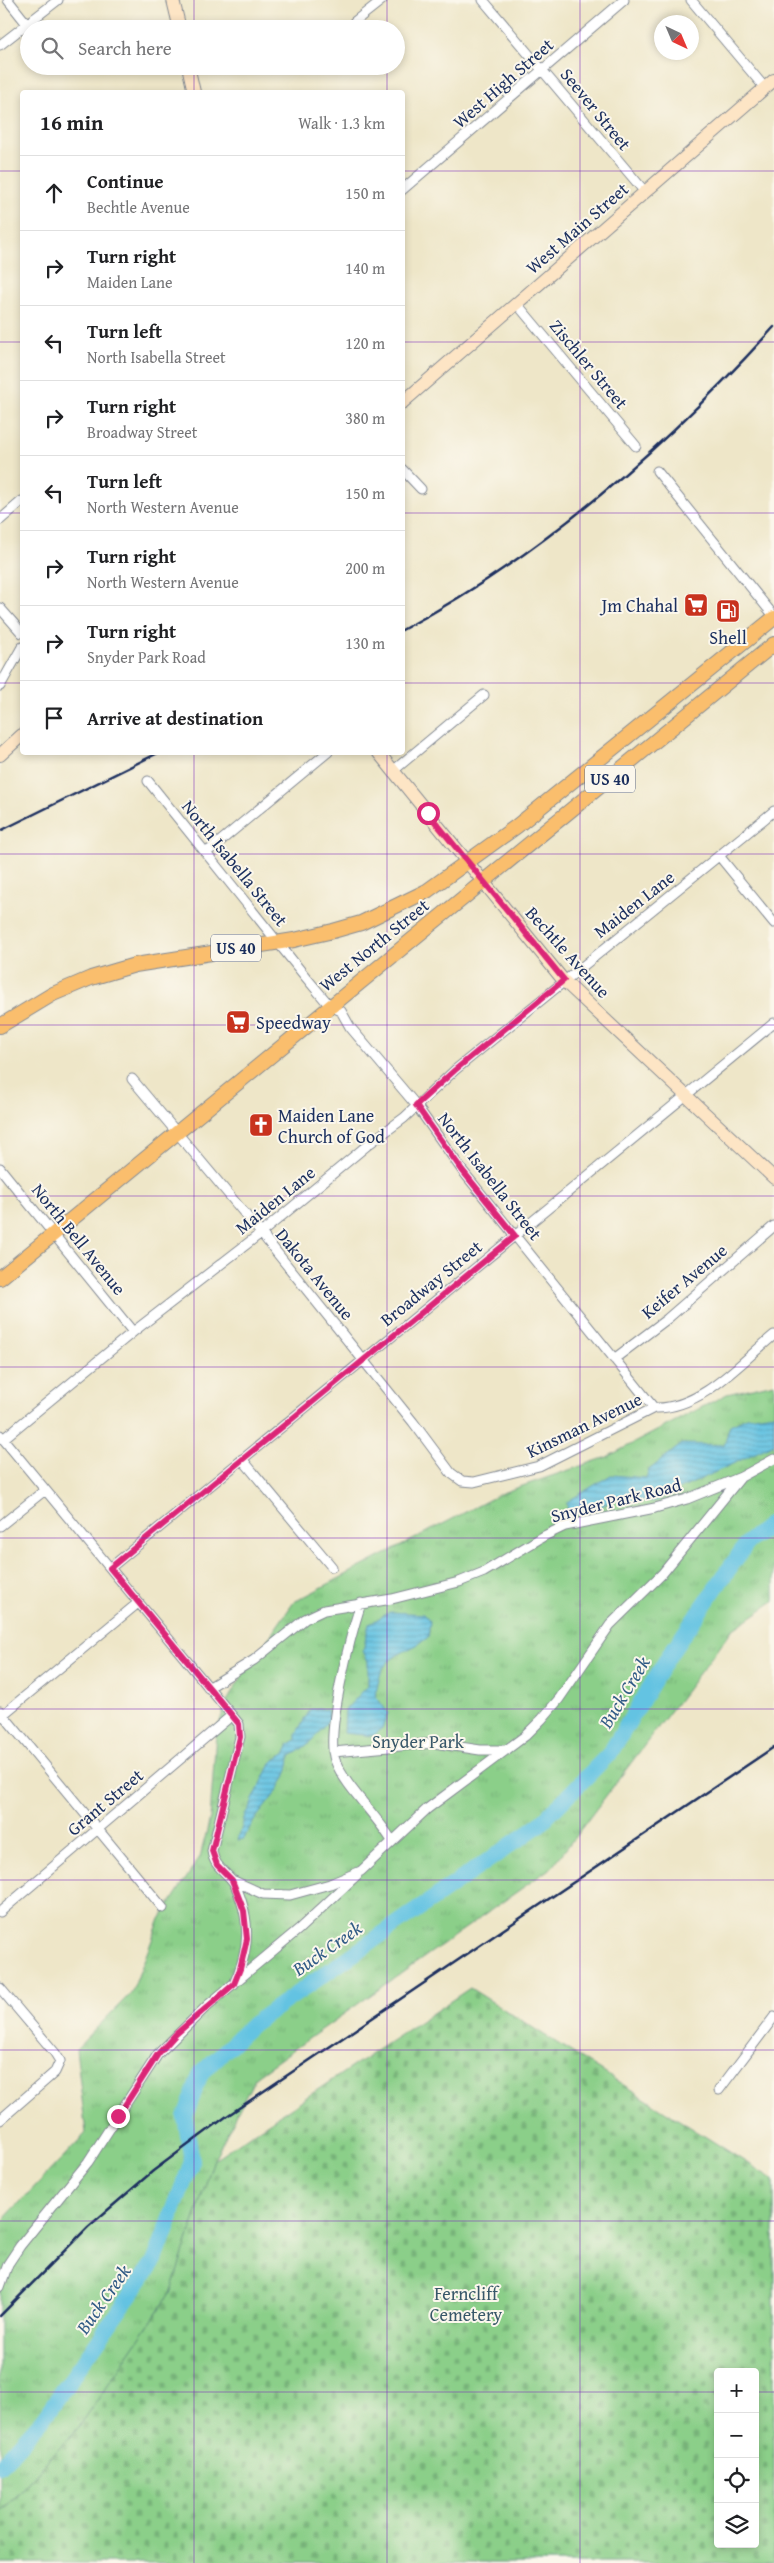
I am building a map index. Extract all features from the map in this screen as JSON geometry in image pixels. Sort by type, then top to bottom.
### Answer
[{"type":"main road","points":[[173,0],[178,20]]},
{"type":"main road","points":[[190,75],[194,90]]},
{"type":"main road","name":"West Main Street","points":[[405,400],[770,84]]},
{"type":"main road","name":"US 40","points":[[0,1026],[53,994],[120,970],[194,954],[277,942],[333,931],[361,923],[427,891],[468,863],[774,617]]},
{"type":"main road","name":"West North Street","points":[[0,1278],[774,644]]},
{"type":"main road","points":[[0,755],[20,737]]},
{"type":"main road","name":"Bechtle Avenue","points":[[380,755],[564,980],[774,1178]]},
{"type":"street","points":[[8,0],[24,20]]},
{"type":"street","points":[[32,20],[58,0]]},
{"type":"street","points":[[357,20],[382,0]]},
{"type":"street","name":"Seever Street","points":[[483,0],[645,192]]},
{"type":"street","name":"West High Street","points":[[405,187],[544,71],[624,0]]},
{"type":"street","points":[[691,0],[770,84]]},
{"type":"street","points":[[0,45],[20,29]]},
{"type":"street","name":"Zischler Street","points":[[517,304],[636,446]]},
{"type":"street","points":[[657,471],[774,617]]},
{"type":"street","points":[[405,472],[420,489]]},
{"type":"street","points":[[0,520],[20,503]]},
{"type":"street","points":[[0,608],[20,631]]},
{"type":"street","points":[[0,686],[20,651]]},
{"type":"street","points":[[392,770],[484,695]]},
{"type":"street","points":[[206,853],[324,755]]},
{"type":"street","name":"North Isabella Street","points":[[148,781],[277,942],[330,1006],[340,1011],[350,1026],[416,1105],[462,1170],[654,1408]]},
{"type":"street","name":"Maiden Lane","points":[[2,1437],[261,1233],[370,1143],[404,1118],[455,1070],[564,980],[720,857],[774,811]]},
{"type":"street","points":[[720,857],[774,923]]},
{"type":"street","name":"Broadway Street","points":[[110,1568],[774,1023]]},
{"type":"street","name":"Dakota Avenue","points":[[132,1079],[261,1233],[413,1422]]},
{"type":"street","name":"North Bell Avenue","points":[[0,1168],[134,1332]]},
{"type":"street","name":"Keifer Avenue","points":[[614,1358],[667,1319],[774,1226]]},
{"type":"street","name":"Kinsman Avenue","points":[[413,1422],[451,1473],[462,1481],[474,1482],[539,1466],[654,1408],[670,1408],[694,1400],[774,1335]]},
{"type":"street","points":[[2,1437],[239,1724],[240,1737],[212,1851],[217,1865],[232,1880],[240,1896],[247,1927],[245,1954],[234,1984]]},
{"type":"street","name":"Snyder Park Road","points":[[208,1688],[254,1660],[305,1619],[332,1608],[409,1596],[459,1582],[484,1572],[544,1536],[565,1526],[655,1508],[716,1489],[774,1459]]},
{"type":"street","points":[[242,1460],[332,1567]]},
{"type":"street","name":"Snyder Park Road","points":[[0,2287],[8,2264],[20,2246],[88,2162],[158,2054],[176,2034],[453,1788],[525,1736],[548,1712],[610,1625],[662,1574],[741,1477]]},
{"type":"street","points":[[0,1526],[45,1490]]},
{"type":"street","points":[[138,1602],[1,1714],[163,1908]]},
{"type":"street","points":[[361,1603],[345,1661],[333,1739],[333,1752],[341,1771],[392,1841]]},
{"type":"street","name":"Grant Street","points":[[0,1912],[231,1716]]},
{"type":"street","points":[[333,1752],[434,1743],[480,1750],[507,1750]]},
{"type":"street","name":"Snyder Park Road","points":[[232,1880],[263,1894],[290,1895],[330,1884],[361,1871]]},
{"type":"street","points":[[0,1988],[60,2061],[58,2067],[46,2080],[0,2120]]},
{"type":"street","points":[[719,2090],[774,2017]]},
{"type":"green space","name":"Snyder Park","points":[[774,1383],[774,1601],[732,1630],[552,1867],[256,2076],[214,2159],[170,2294],[79,2427],[0,2513],[0,2223],[86,2133],[76,2049],[132,1992],[160,1919],[200,1857],[210,1818],[216,1733],[226,1703],[242,1676],[294,1602],[502,1493],[607,1457],[727,1394]]},
{"type":"green space","name":"Ferncliff Cemetery","points":[[470,1988],[774,2180],[774,2563],[0,2563],[0,2513],[79,2427],[170,2294],[214,2159]]},
{"type":"water","points":[[774,1413],[774,1444],[655,1501],[613,1500],[587,1513],[568,1515],[567,1502],[611,1475],[646,1478],[649,1470],[682,1444],[724,1445],[730,1425],[747,1417]]},
{"type":"water","points":[[390,1612],[424,1614],[430,1621],[428,1637],[393,1658],[383,1668],[375,1695],[388,1713],[382,1728],[373,1736],[344,1733],[345,1710],[368,1686],[368,1661],[363,1651],[369,1624]]},
{"type":"water","points":[[318,1708],[327,1710],[329,1719],[312,1740],[290,1756],[289,1768],[279,1788],[249,1828],[244,1839],[238,1840],[245,1816],[272,1762],[286,1753],[290,1744],[296,1740],[296,1734],[310,1710]]},
{"type":"waterway","name":"Buck Creek","points":[[0,2466],[42,2420],[155,2260],[192,2161],[185,2117],[201,2073],[253,2024],[539,1825],[610,1753],[670,1654],[747,1543],[774,1521]]},
{"type":"railway","points":[[405,628],[505,568],[601,495],[691,414],[774,327]]},
{"type":"railway","points":[[0,831],[154,755]]},
{"type":"railway","points":[[0,2316],[88,2227],[153,2171],[227,2116],[774,1747]]},
{"type":"place","name":"Jm Chahal","points":[[696,605]]},
{"type":"place","name":"Shell","points":[[728,611]]},
{"type":"place","name":"Speedway","points":[[238,1022]]},
{"type":"place","name":"Maiden Lane Church of God","points":[[261,1125]]},
{"type":"route","points":[[118,2116],[147,2068],[158,2054],[176,2034],[234,1984],[245,1954],[247,1927],[240,1896],[232,1880],[217,1865],[212,1851],[240,1737],[239,1724],[110,1568],[515,1236],[462,1170],[416,1105],[455,1070],[564,980],[483,883],[428,813]]}]
